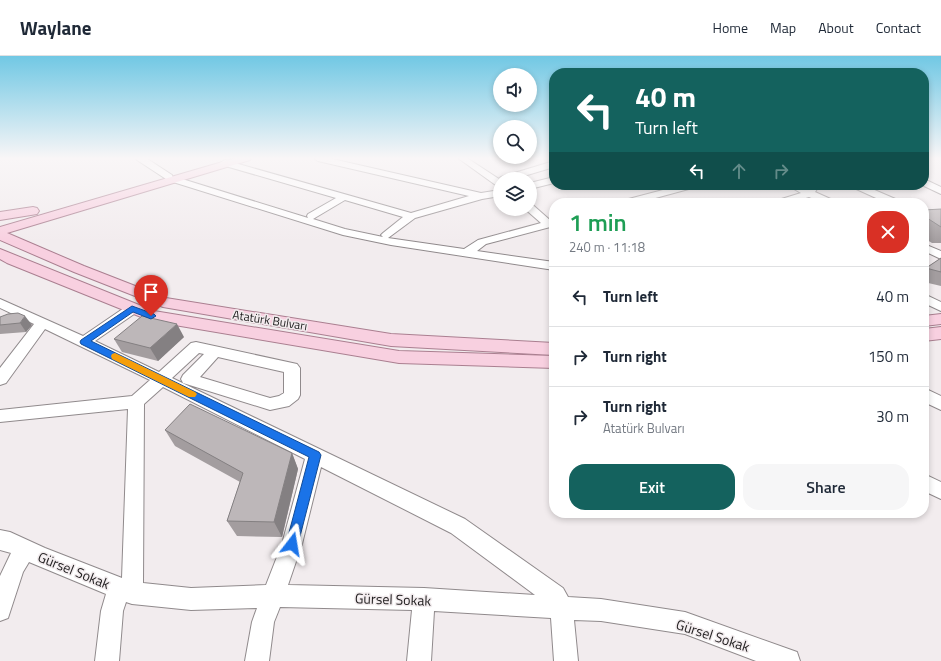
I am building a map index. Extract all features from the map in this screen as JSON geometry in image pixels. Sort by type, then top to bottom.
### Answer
[{"type":"main road","points":[[0,225],[147,186]]},
{"type":"main road","points":[[0,231],[150,186]]},
{"type":"main road","points":[[0,216],[53,207],[71,206]]},
{"type":"main road","points":[[31,248],[33,243],[26,236],[26,234],[31,228],[51,216]]},
{"type":"main road","name":"Atatürk Bulvarı","points":[[0,235],[163,302],[391,340],[549,349]]},
{"type":"main road","name":"Atatürk Bulvarı","points":[[0,253],[12,260],[151,316],[399,357],[549,362]]},
{"type":"main road","points":[[929,320],[941,319]]},
{"type":"main road","points":[[929,334],[941,333]]},
{"type":"street","points":[[203,186],[343,232],[391,242],[549,258]]},
{"type":"street","points":[[207,186],[366,231],[549,265]]},
{"type":"street","points":[[305,186],[412,216]]},
{"type":"street","points":[[445,186],[482,196]]},
{"type":"street","points":[[932,186],[941,191]]},
{"type":"street","points":[[645,198],[674,190]]},
{"type":"street","points":[[791,198],[810,190]]},
{"type":"street","points":[[813,190],[824,198]]},
{"type":"street","points":[[866,190],[885,198]]},
{"type":"street","points":[[387,235],[412,216],[493,194]]},
{"type":"street","points":[[312,216],[344,197]]},
{"type":"street","points":[[537,213],[549,222]]},
{"type":"street","points":[[470,250],[488,240],[549,225]]},
{"type":"street","points":[[929,249],[941,255]]},
{"type":"street","points":[[929,301],[941,307]]},
{"type":"street","points":[[0,303],[14,316],[42,323],[84,342],[458,526],[555,596],[562,607],[566,661]]},
{"type":"street","points":[[84,342],[132,309]]},
{"type":"street","points":[[0,379],[42,323]]},
{"type":"street","points":[[0,416],[136,402],[196,347],[216,351],[292,368],[292,395],[283,402],[270,404],[189,379],[216,351]]},
{"type":"street","points":[[929,397],[941,404]]},
{"type":"street","points":[[107,661],[112,611],[126,590],[136,402]]},
{"type":"street","points":[[257,661],[263,622],[292,544],[315,455]]},
{"type":"street","points":[[929,485],[941,491]]},
{"type":"street","name":"Gürsel Sokak","points":[[0,540],[10,542],[126,590],[191,599],[273,596],[424,599],[601,610],[685,623],[785,660]]},
{"type":"street","points":[[0,610],[16,561],[25,549]]},
{"type":"street","points":[[419,661],[424,599]]},
{"type":"building","points":[[941,209],[941,227],[929,219],[929,210]]},
{"type":"building","points":[[941,258],[941,272],[929,269],[929,266]]},
{"type":"building","points":[[18,313],[25,316],[20,323],[0,325],[0,317]]},
{"type":"building","points":[[142,316],[177,324],[150,348],[114,339]]},
{"type":"building","points":[[190,404],[292,453],[274,522],[227,521],[243,473],[165,430]]},
{"type":"slow traffic","points":[[115,356],[192,394]]},
{"type":"route","points":[[151,316],[132,309],[84,342],[315,455],[292,544]]}]
